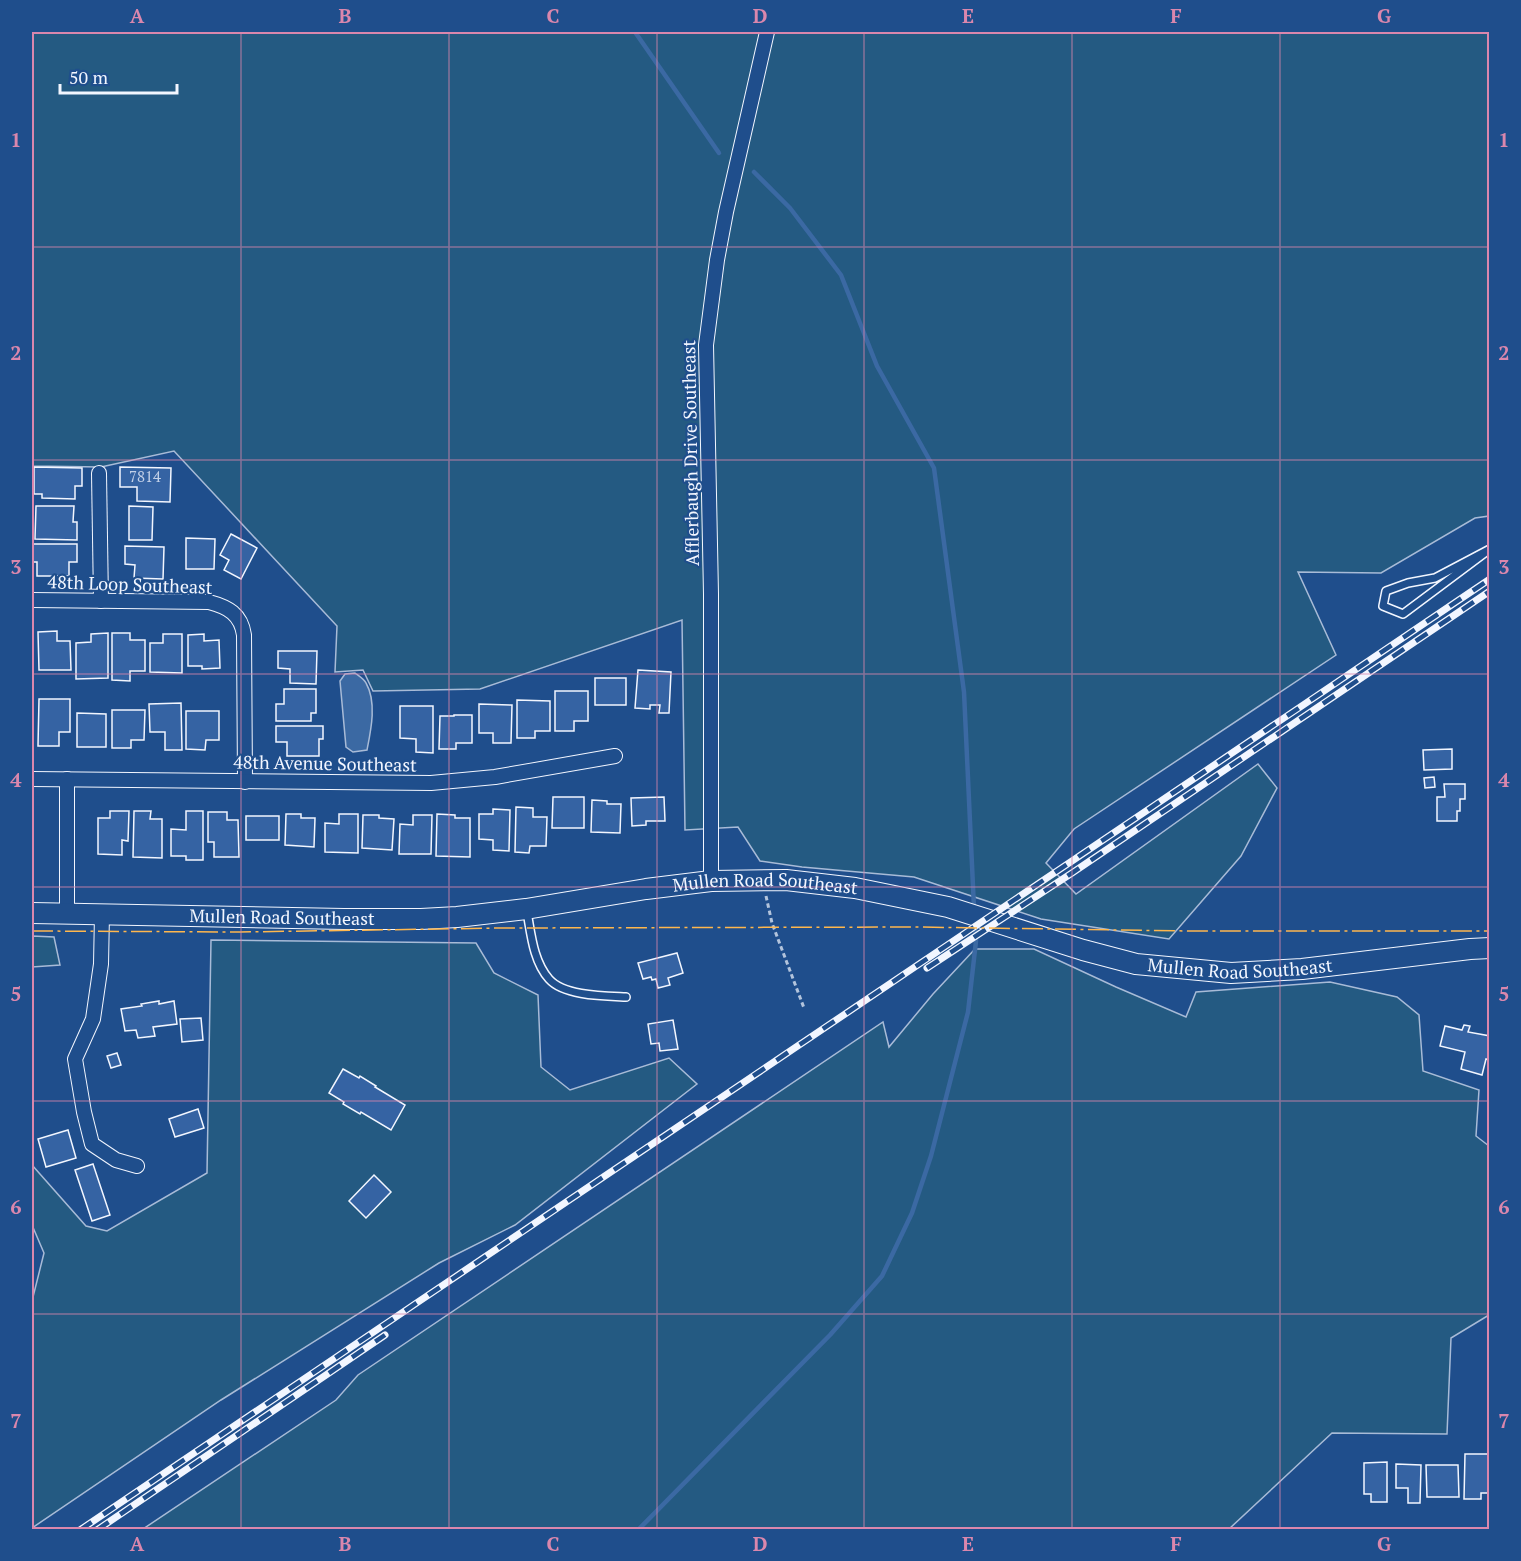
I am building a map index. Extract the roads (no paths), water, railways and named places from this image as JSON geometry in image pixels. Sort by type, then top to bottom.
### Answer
[{"type":"street","name":"Afflerbaugh Drive Southeast","points":[[711,881],[711,594],[706,345],[726,212],[767,32]]},
{"type":"street","points":[[99,473],[101,601]]},
{"type":"street","name":"48th Loop Southeast","points":[[32,600],[209,602],[228,608],[236,616],[244,635],[245,782]]},
{"type":"street","name":"48th Avenue Southeast","points":[[32,779],[431,783],[495,777],[615,756]]},
{"type":"street","points":[[67,779],[67,913]]},
{"type":"street","name":"Mullen Road Southeast","points":[[32,913],[421,919],[526,909],[646,889],[711,881],[763,880],[855,888],[922,901],[1136,964],[1231,973],[1302,969],[1490,948]]},
{"type":"street","points":[[102,914],[101,964],[93,1019],[75,1059],[92,1144],[116,1160],[137,1166]]},
{"type":"lane","points":[[1490,549],[1403,614],[1383,606],[1386,591],[1435,578],[1490,549]]},
{"type":"lane","points":[[526,909],[539,962],[550,980],[575,992],[595,996],[626,997]]},
{"type":"waterway","points":[[635,32],[719,153]]},
{"type":"waterway","points":[[754,172],[790,208],[841,275],[877,366],[934,468],[964,692],[974,908]]},
{"type":"waterway","points":[[638,1530],[830,1335],[882,1276],[912,1213],[931,1156],[968,1012],[976,941],[975,920]]},
{"type":"railway","points":[[80,1530],[1490,579]]},
{"type":"railway","points":[[927,968],[1490,591]]},
{"type":"railway","points":[[97,1530],[385,1335]]}]
